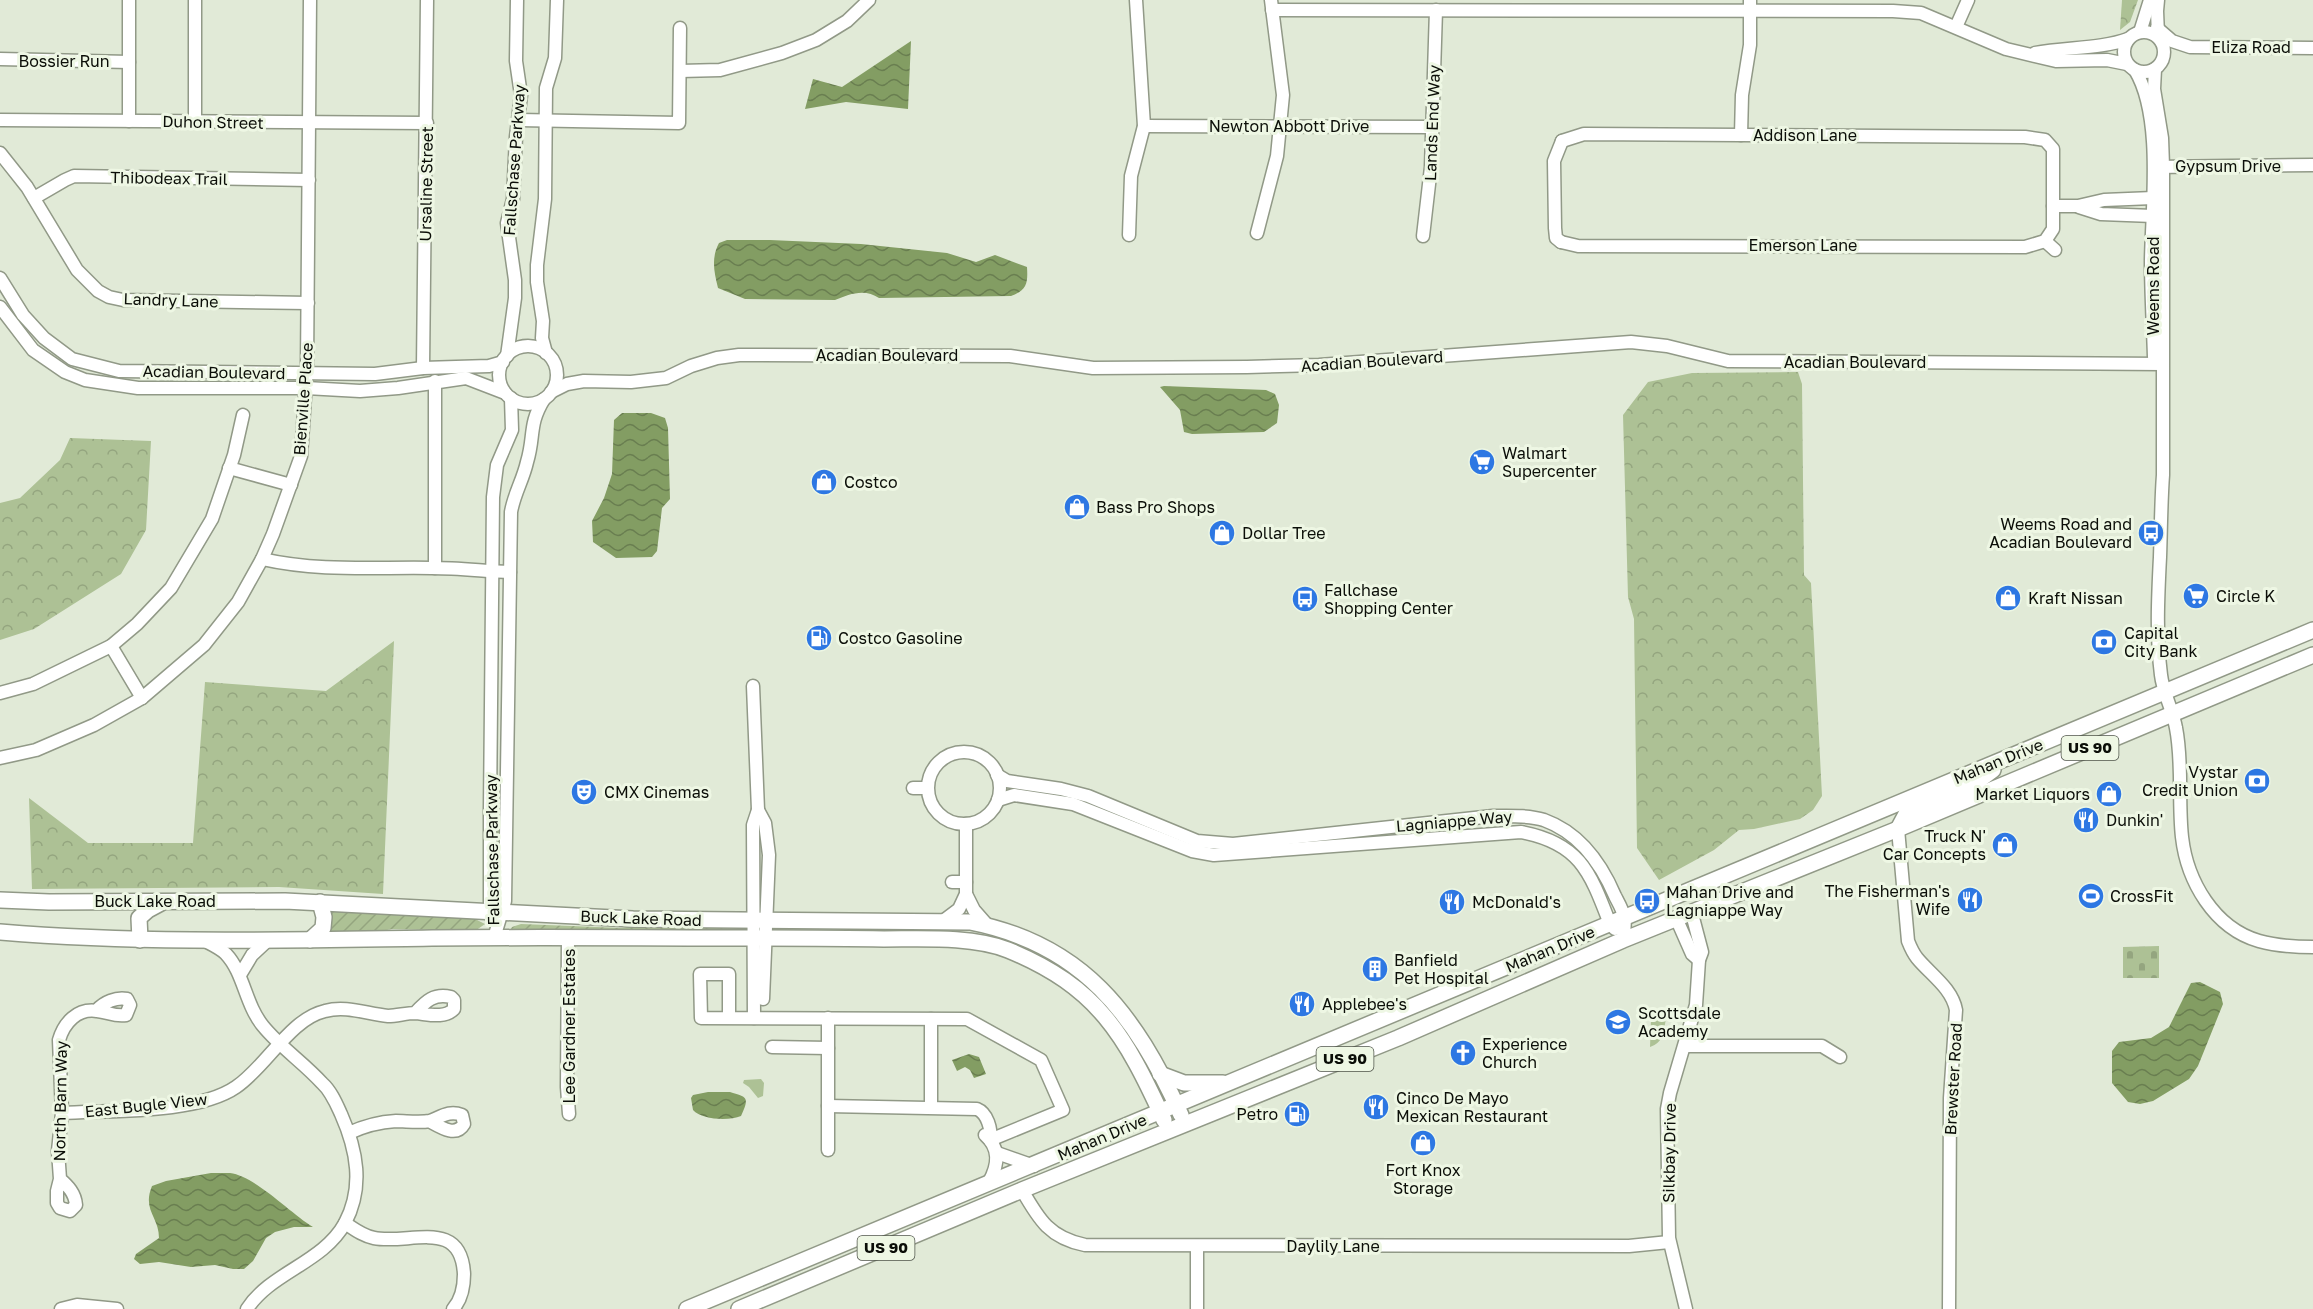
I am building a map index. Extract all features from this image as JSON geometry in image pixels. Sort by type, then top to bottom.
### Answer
[{"type":"main road","name":"Mahan Drive","points":[[687,1309],[2313,630]]},
{"type":"main road","name":"Mahan Drive","points":[[739,1309],[1022,1190],[1428,1025],[1623,940],[1898,829],[2313,655]]},
{"type":"main road","points":[[1898,829],[1906,814],[1974,784],[2009,757]]},
{"type":"main road","name":"Buck Lake Road","points":[[0,900],[320,902],[499,909],[633,919],[943,921],[988,926],[1017,934],[1049,948],[1080,969],[1108,995],[1132,1025],[1186,1125]]},
{"type":"main road","points":[[140,940],[139,918],[148,910],[164,902]]},
{"type":"main road","points":[[310,940],[323,928],[324,917],[320,902]]},
{"type":"main road","points":[[494,938],[511,921],[619,926],[633,919]]},
{"type":"main road","name":"Buck Lake Road","points":[[0,932],[207,942],[494,938],[760,938],[932,939],[985,944],[1005,949],[1041,965],[1077,987],[1094,1002],[1131,1053],[1169,1132]]},
{"type":"main road","points":[[1428,1025],[1426,1016],[1436,997]]},
{"type":"main road","points":[[1160,1074],[1184,1083],[1232,1083]]},
{"type":"main road","points":[[893,1245],[893,1233],[910,1216]]},
{"type":"street","points":[[129,0],[129,121]]},
{"type":"street","points":[[195,0],[195,121]]},
{"type":"street","name":"Bienville Place","points":[[0,758],[36,750],[94,725],[142,698],[204,645],[238,602],[262,559],[301,456],[307,373],[310,0]]},
{"type":"street","name":"Ursaline Street","points":[[423,368],[427,0]]},
{"type":"street","name":"Fallschase Parkway","points":[[505,359],[515,279],[507,223],[513,199],[521,95],[516,61],[517,0]]},
{"type":"street","name":"Fallschase Parkway","points":[[549,357],[542,338],[543,321],[537,282],[545,199],[546,88],[555,58],[557,0]]},
{"type":"street","points":[[680,71],[720,70],[782,54],[816,40],[847,21],[869,0]]},
{"type":"street","points":[[1129,235],[1131,176],[1144,126],[1136,0]]},
{"type":"street","points":[[1956,27],[1968,0]]},
{"type":"street","points":[[2140,32],[2150,0]]},
{"type":"street","points":[[1257,233],[1271,182],[1281,126],[1283,95],[1271,5],[1436,10],[1641,5],[1859,5],[1921,14],[2006,49],[2056,61],[2107,60],[2144,72],[2158,66],[2164,51],[2158,34],[2158,0]]},
{"type":"street","points":[[1741,135],[1742,95],[1750,45],[1750,5]]},
{"type":"street","name":"Lands End Way","points":[[1423,236],[1433,127],[1436,10]]},
{"type":"street","points":[[519,120],[679,123],[681,28]]},
{"type":"street","points":[[2030,54],[2116,44],[2140,32],[2158,34]]},
{"type":"street","name":"Eliza Road","points":[[2158,34],[2190,47],[2313,48]]},
{"type":"street","points":[[2128,39],[2123,52],[2131,67]]},
{"type":"street","name":"Eliza Road","points":[[2158,66],[2174,54],[2190,47]]},
{"type":"street","name":"Bossier Run","points":[[0,59],[129,62]]},
{"type":"street","name":"Weems Road","points":[[2158,66],[2154,89],[2162,138],[2153,198],[2151,271],[2158,364]]},
{"type":"street","name":"Weems Road","points":[[2131,67],[2144,84],[2158,166],[2156,475],[2161,504],[2158,641],[2161,678],[2176,729],[2182,837],[2189,867],[2197,887],[2215,914],[2239,933],[2257,941],[2286,947],[2313,947]]},
{"type":"street","name":"Duhon Street","points":[[0,120],[427,123]]},
{"type":"street","name":"Newton Abbott Drive","points":[[1144,126],[1433,127]]},
{"type":"street","name":"Addison Lane","points":[[1558,246],[1555,228],[1554,161],[1559,138],[1584,134],[2052,139],[2053,206]]},
{"type":"street","name":"Landry Lane","points":[[0,153],[34,198],[77,270],[88,282],[109,297],[123,300],[308,303]]},
{"type":"street","name":"Gypsum Drive","points":[[2158,166],[2307,165]]},
{"type":"street","name":"Thibodeax Trail","points":[[34,198],[74,177],[309,180]]},
{"type":"street","points":[[2055,250],[2045,241],[2053,229],[2053,206],[2078,206],[2104,200],[2153,198]]},
{"type":"street","points":[[2078,206],[2101,214],[2153,216]]},
{"type":"street","name":"Emerson Lane","points":[[1558,246],[2025,247],[2045,241]]},
{"type":"street","name":"Acadian Boulevard","points":[[0,278],[23,315],[44,338],[72,359],[119,371],[375,374],[423,368],[489,366],[505,359]]},
{"type":"street","name":"Acadian Boulevard","points":[[0,307],[33,350],[65,372],[85,380],[138,388],[306,388],[360,391],[466,378],[508,396]]},
{"type":"street","name":"Acadian Boulevard","points":[[548,395],[567,384],[585,381],[650,381],[666,378],[691,366],[717,358],[739,355],[1010,356],[1093,368],[1247,367],[1319,365],[1631,342],[1667,346],[1728,361],[2158,364]]},
{"type":"street","points":[[526,347],[540,349],[549,357],[557,376],[548,395],[527,404],[508,396],[499,379],[505,359],[512,351],[526,347]]},
{"type":"street","name":"Acadian Boulevard","points":[[549,357],[561,370],[585,381]]},
{"type":"street","points":[[435,381],[435,568]]},
{"type":"street","name":"Fallschase Parkway","points":[[494,938],[499,909],[508,784],[513,499],[527,465],[535,414],[548,395]]},
{"type":"street","name":"Fallschase Parkway","points":[[499,909],[490,784],[492,572],[494,481],[497,465],[512,430],[508,396]]},
{"type":"street","points":[[0,693],[33,684],[111,645],[137,624],[171,588],[212,519],[243,415]]},
{"type":"street","points":[[229,468],[291,485]]},
{"type":"street","points":[[262,559],[321,568],[435,568],[510,572]]},
{"type":"street","points":[[111,645],[142,698]]},
{"type":"street","points":[[753,686],[758,810],[765,823],[769,855],[760,919],[758,1018]]},
{"type":"street","points":[[969,752],[981,756],[991,764],[998,775],[1000,787],[998,800],[992,811],[982,819],[966,824],[955,823],[939,814],[929,798],[927,788],[936,765],[946,757],[957,753],[969,752]]},
{"type":"street","name":"Lagniappe Way","points":[[998,775],[1007,782],[1061,789],[1084,795],[1173,845],[1203,848],[1233,844],[1404,840],[1521,832],[1544,836],[1564,847],[1580,860],[1617,921]]},
{"type":"street","points":[[490,784],[508,784]]},
{"type":"street","points":[[913,788],[927,788]]},
{"type":"street","name":"Lagniappe Way","points":[[998,800],[1010,795],[1084,795]]},
{"type":"street","name":"Lagniappe Way","points":[[1303,842],[1404,825],[1493,816],[1519,816],[1544,820],[1572,835],[1587,848],[1606,875],[1623,940]]},
{"type":"street","points":[[943,921],[959,909],[966,888],[966,824]]},
{"type":"street","points":[[1404,825],[1404,840]]},
{"type":"street","name":"Brewster Road","points":[[1898,829],[1908,941],[1916,957],[1953,999],[1956,1010],[1950,1098],[1949,1309]]},
{"type":"street","points":[[952,882],[966,888],[974,910],[988,926]]},
{"type":"street","name":"Silkbay Drive","points":[[1686,1309],[1670,1242],[1668,1221],[1667,1109],[1696,1005],[1699,960],[1702,952],[1692,914]]},
{"type":"street","points":[[1677,920],[1692,954],[1699,960]]},
{"type":"street","name":"Lee Gardner Estates","points":[[568,939],[569,1114]]},
{"type":"street","points":[[240,975],[252,955],[267,940]]},
{"type":"street","points":[[207,942],[226,954],[240,975],[241,986],[262,1026],[329,1092],[349,1133],[357,1178],[355,1194],[345,1223],[323,1248],[265,1287],[246,1309]]},
{"type":"street","points":[[758,1018],[755,998],[759,975]]},
{"type":"street","name":"North Barn Way","points":[[60,1179],[58,1151],[62,1113],[59,1040],[62,1029],[75,1015],[97,1010]]},
{"type":"street","name":"East Bugle View","points":[[62,1113],[198,1103],[224,1095],[251,1076],[280,1044],[311,1016],[328,1010],[350,1010],[389,1016],[415,1013]]},
{"type":"street","points":[[729,1018],[967,1019],[1041,1060],[1063,1110],[990,1140]]},
{"type":"street","points":[[828,1018],[828,1150]]},
{"type":"street","points":[[931,1019],[931,1107]]},
{"type":"street","points":[[1686,1046],[1822,1046],[1840,1057]]},
{"type":"street","points":[[772,1047],[828,1048]]},
{"type":"street","points":[[828,1106],[981,1110],[986,1116],[992,1133],[990,1140],[997,1153],[995,1172],[989,1182]]},
{"type":"street","points":[[349,1133],[367,1125],[383,1122],[429,1121]]},
{"type":"street","points":[[997,1153],[1034,1166]]},
{"type":"street","name":"Daylily Lane","points":[[1022,1190],[1042,1223],[1068,1241],[1085,1245],[1629,1246],[1670,1242]]},
{"type":"street","points":[[345,1223],[375,1238],[434,1237],[447,1240],[455,1246],[463,1265],[464,1275],[461,1296],[453,1309]]},
{"type":"street","points":[[1197,1246],[1197,1309]]},
{"type":"street","points":[[61,1309],[77,1305],[117,1309]]},
{"type":"green space","points":[[2122,0],[2138,0],[2130,22],[2120,30]]},
{"type":"green space","points":[[1798,372],[1802,384],[1804,575],[1811,583],[1822,796],[1813,810],[1800,819],[1739,830],[1714,850],[1659,880],[1637,848],[1634,619],[1628,597],[1623,415],[1648,382],[1692,373]]},
{"type":"green space","points":[[70,438],[151,441],[146,530],[121,574],[34,629],[0,640],[0,503],[20,498],[60,460]]},
{"type":"green space","points":[[394,641],[383,894],[279,887],[32,889],[29,798],[88,843],[193,843],[205,682],[326,691]]},
{"type":"green space","points":[[502,795],[499,893],[495,894],[495,797]]},
{"type":"green space","points":[[327,909],[471,917],[485,924],[475,931],[392,929],[368,934],[328,937]]},
{"type":"green space","points":[[521,924],[622,928],[643,924],[740,929],[511,929]]},
{"type":"green space","points":[[2159,946],[2159,978],[2123,978],[2123,947]]},
{"type":"green space","points":[[1651,1019],[1666,1019],[1660,1040],[1650,1047]]},
{"type":"green space","points":[[761,1079],[764,1083],[763,1096],[758,1098],[743,1083],[744,1080]]},
{"type":"water","points":[[911,41],[908,109],[846,102],[805,109],[813,79],[842,87]]},
{"type":"water","points":[[727,240],[861,244],[947,253],[976,262],[995,255],[1027,267],[1027,277],[1023,288],[1011,296],[879,298],[863,293],[851,294],[835,300],[745,299],[718,288],[714,271],[715,254],[719,243]]},
{"type":"water","points":[[1160,387],[1266,390],[1275,394],[1279,405],[1277,423],[1264,432],[1192,434],[1184,432],[1180,410]]},
{"type":"water","points":[[622,413],[651,413],[665,418],[668,428],[670,499],[662,508],[657,551],[652,557],[616,558],[593,542],[592,521],[604,498],[612,474],[614,420]]},
{"type":"water","points":[[2200,982],[2220,992],[2223,1004],[2198,1066],[2189,1079],[2153,1101],[2140,1104],[2128,1102],[2112,1083],[2112,1051],[2119,1042],[2151,1038],[2169,1027],[2191,983]]},
{"type":"water","points":[[969,1054],[979,1057],[986,1074],[974,1078],[970,1070],[965,1067],[957,1071],[952,1060]]},
{"type":"water","points":[[730,1092],[740,1095],[746,1101],[741,1116],[716,1119],[703,1116],[693,1110],[691,1098],[693,1095]]},
{"type":"water","points":[[211,1173],[230,1173],[250,1181],[313,1227],[294,1227],[275,1232],[266,1238],[253,1261],[244,1269],[215,1265],[191,1267],[159,1262],[140,1264],[134,1259],[136,1254],[159,1238],[149,1201],[152,1186],[166,1181]]},
{"type":"place","name":"Walmart Supercenter","points":[[1482,462]]},
{"type":"place","name":"Costco","points":[[824,482]]},
{"type":"place","name":"Bass Pro Shops","points":[[1077,507]]},
{"type":"place","name":"Dollar Tree","points":[[1222,533]]},
{"type":"place","name":"Weems Road and Acadian Boulevard","points":[[2151,533]]},
{"type":"place","name":"Circle K","points":[[2196,596]]},
{"type":"place","name":"Kraft Nissan","points":[[2008,598]]},
{"type":"place","name":"Fallchase Shopping Center","points":[[1305,599]]},
{"type":"place","name":"Costco Gasoline","points":[[819,638]]},
{"type":"place","name":"Capital City Bank","points":[[2104,642]]},
{"type":"place","name":"Vystar Credit Union","points":[[2257,781]]},
{"type":"place","name":"CMX Cinemas","points":[[584,792]]},
{"type":"place","name":"Market Liquors","points":[[2109,794]]},
{"type":"place","name":"Dunkin'","points":[[2086,820]]},
{"type":"place","name":"Truck N' Car Concepts","points":[[2005,845]]},
{"type":"place","name":"CrossFit","points":[[2091,896]]},
{"type":"place","name":"The Fisherman's Wife","points":[[1970,900]]},
{"type":"place","name":"Mahan Drive and Lagniappe Way","points":[[1647,901]]},
{"type":"place","name":"McDonald's","points":[[1452,902]]},
{"type":"place","name":"Banfield Pet Hospital","points":[[1375,969]]},
{"type":"place","name":"Applebee's","points":[[1302,1004]]},
{"type":"place","name":"Scottsdale Academy","points":[[1618,1022]]},
{"type":"place","name":"Experience Church","points":[[1463,1053]]},
{"type":"place","name":"Cinco De Mayo Mexican Restaurant","points":[[1376,1107]]},
{"type":"place","name":"Petro","points":[[1297,1114]]},
{"type":"place","name":"Fort Knox Storage","points":[[1423,1143]]}]
